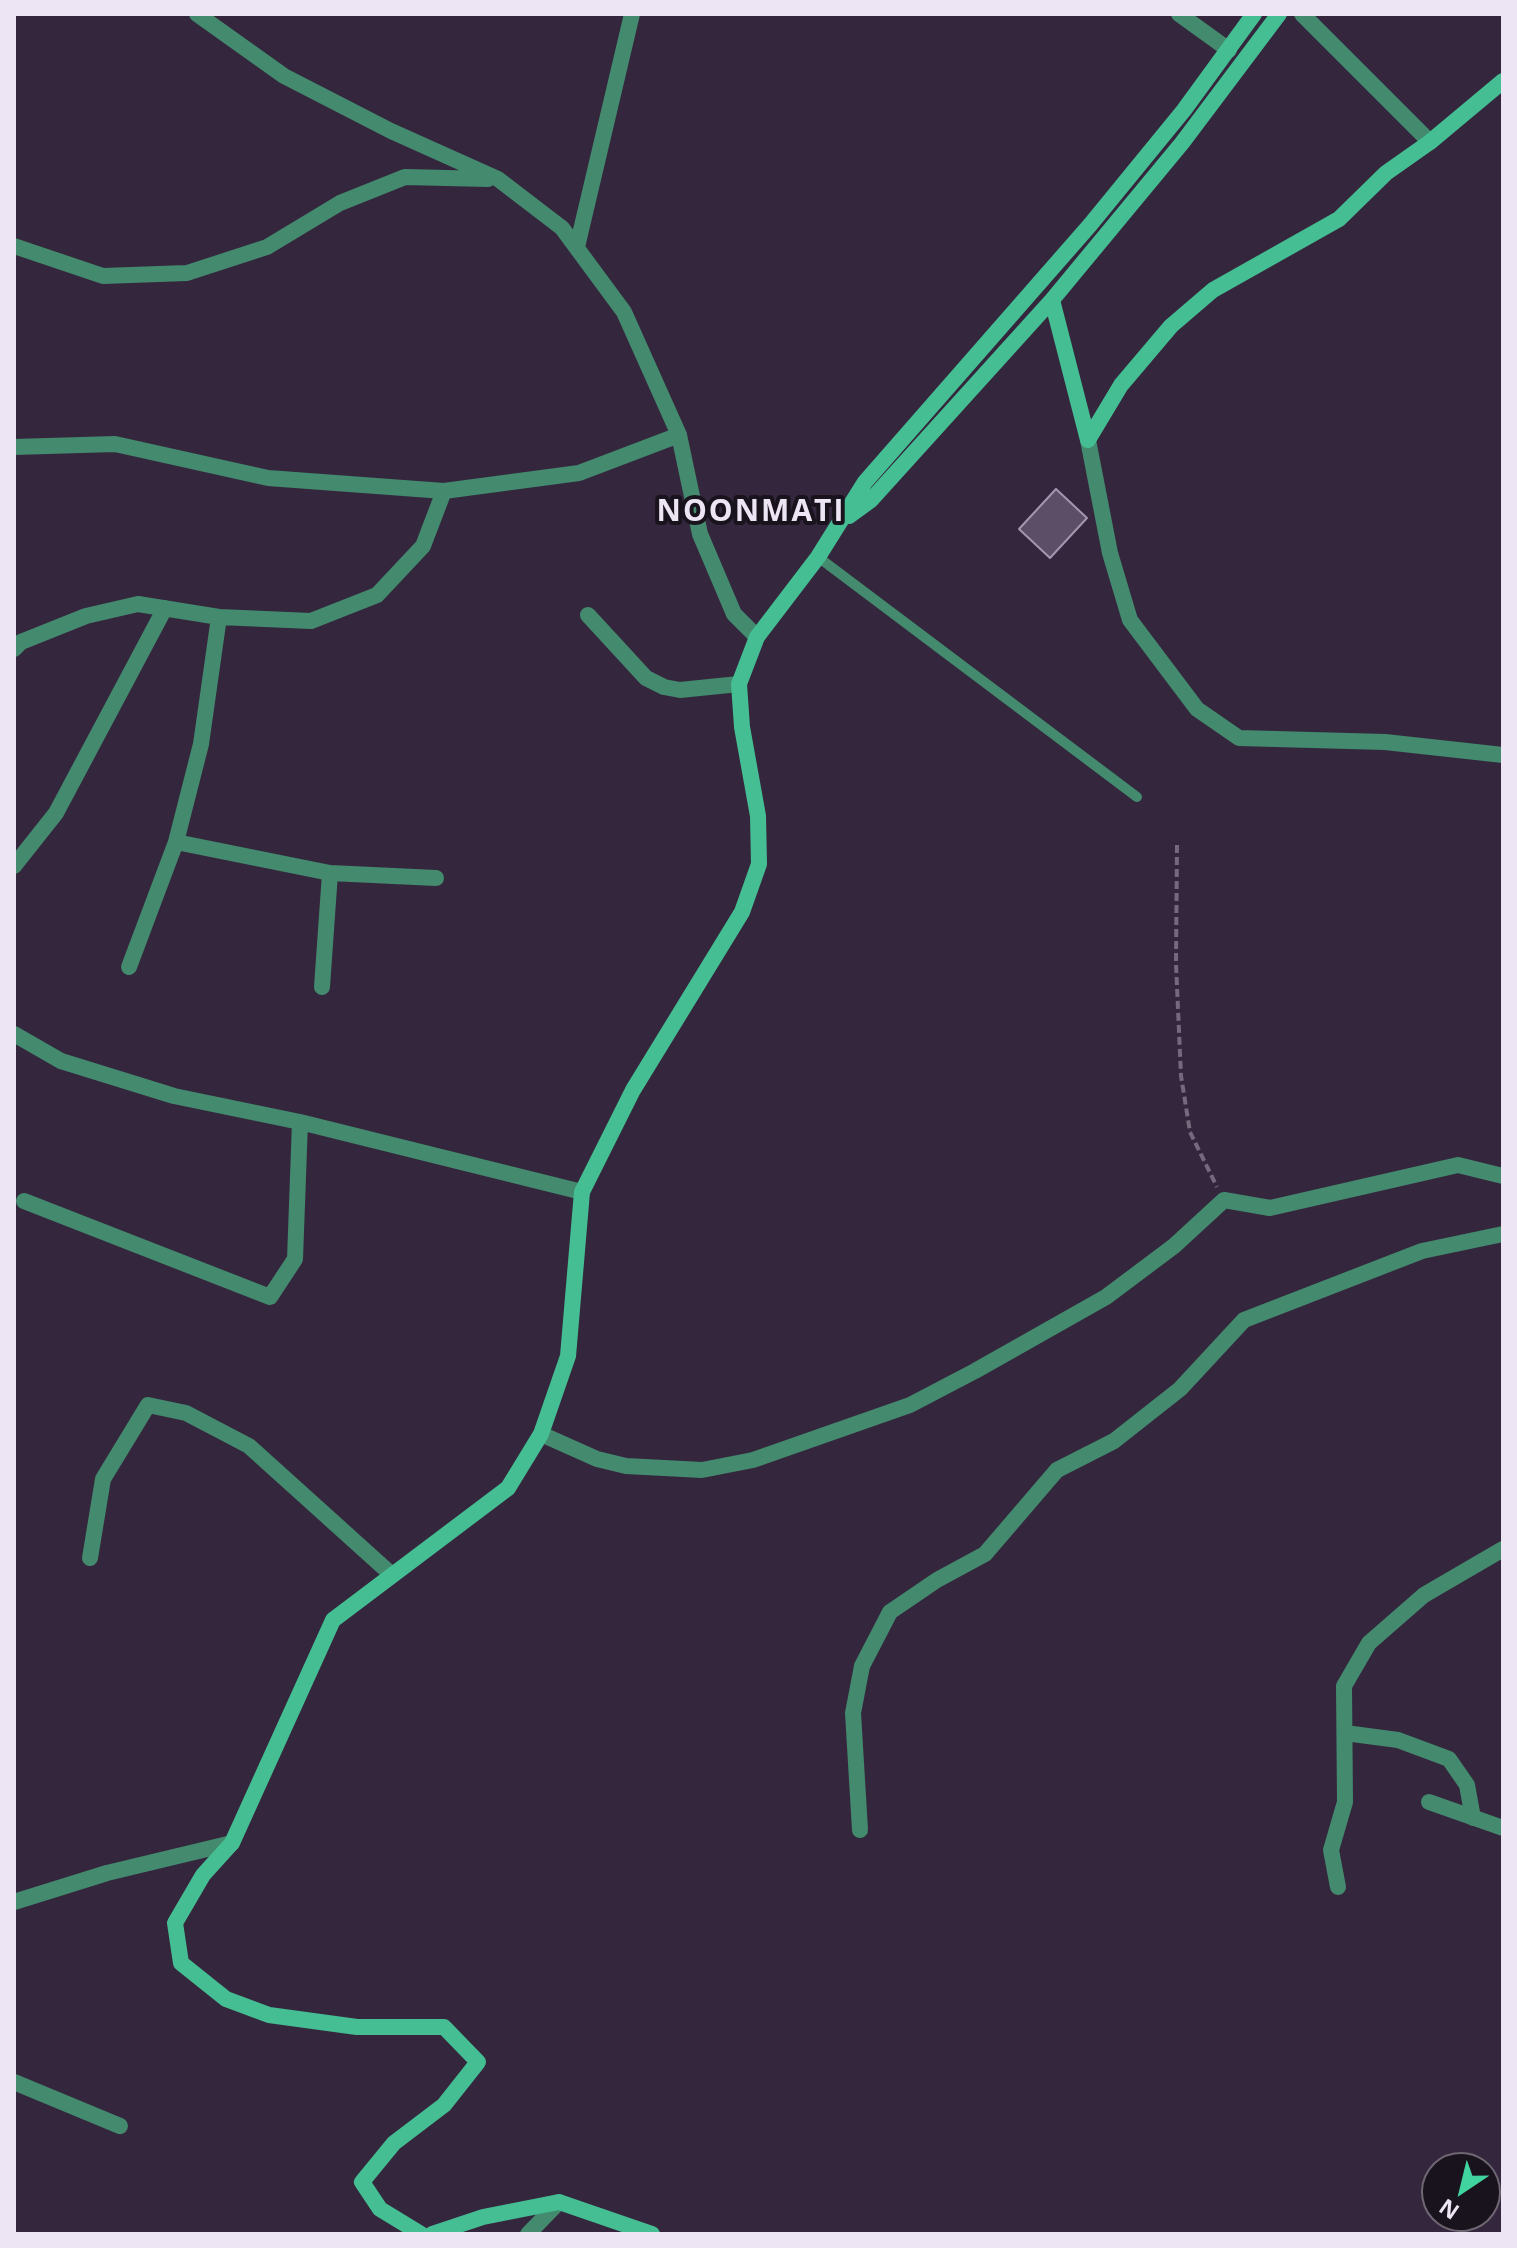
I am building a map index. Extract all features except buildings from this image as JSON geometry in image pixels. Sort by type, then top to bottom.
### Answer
[{"type":"street","points":[[197,14],[284,76],[391,131],[498,179],[562,228],[624,312],[679,435],[700,534],[734,614],[757,637]]},
{"type":"street","points":[[577,247],[632,14]]},
{"type":"street","points":[[1179,14],[1229,50]]},
{"type":"street","points":[[421,2234],[380,2209],[362,2182],[394,2143],[444,2105],[478,2062],[444,2027],[357,2027],[269,2015],[226,1999],[181,1963],[175,1923],[203,1875],[232,1843],[333,1620],[508,1488],[541,1434],[568,1356],[582,1192],[633,1090],[742,912],[759,864],[758,816],[742,727],[739,684],[757,637],[818,557],[865,482],[1090,225],[1167,131],[1254,14]]},
{"type":"street","points":[[840,523],[871,500],[1052,300],[1182,143],[1279,14]]},
{"type":"street","points":[[1302,14],[1430,142]]},
{"type":"street","points":[[1088,440],[1121,385],[1171,326],[1213,290],[1339,219],[1386,173],[1430,142],[1503,81]]},
{"type":"street","points":[[1167,131],[1182,143]]},
{"type":"street","points":[[14,246],[103,276],[187,273],[267,247],[340,203],[405,177],[498,179]]},
{"type":"street","points":[[1052,300],[1088,440],[1110,553],[1130,620],[1197,709],[1239,738],[1385,742],[1503,755]]},
{"type":"street","points":[[14,447],[115,444],[268,478],[444,491],[579,473],[679,435]]},
{"type":"street","points":[[14,649],[21,642],[86,616],[138,604],[219,617],[311,621],[377,595],[423,546],[444,491]]},
{"type":"street","points":[[14,866],[56,813],[165,608]]},
{"type":"street","points":[[588,615],[646,678],[664,687],[680,690],[739,684]]},
{"type":"street","points":[[129,967],[176,842],[201,744],[219,617]]},
{"type":"street","points":[[176,842],[330,873],[436,878]]},
{"type":"street","points":[[322,987],[330,873]]},
{"type":"street","points":[[14,1034],[61,1061],[174,1096],[300,1122],[582,1192]]},
{"type":"street","points":[[24,1201],[270,1297],[295,1259],[300,1122]]},
{"type":"street","points":[[541,1434],[597,1459],[626,1466],[702,1470],[753,1460],[910,1405],[988,1364],[1106,1297],[1174,1246],[1224,1200],[1270,1208],[1458,1165],[1503,1176]]},
{"type":"street","points":[[860,1830],[853,1713],[862,1666],[890,1612],[985,1554],[1057,1470],[1114,1441],[1180,1389],[1244,1320],[1422,1251],[1503,1234]]},
{"type":"street","points":[[90,1558],[103,1479],[148,1405],[186,1413],[249,1446],[392,1575]]},
{"type":"street","points":[[1338,1887],[1331,1850],[1345,1802],[1344,1686],[1369,1643],[1424,1595],[1503,1549]]},
{"type":"street","points":[[1345,1733],[1398,1740],[1449,1759],[1467,1785],[1473,1818]]},
{"type":"street","points":[[1429,1802],[1503,1828]]},
{"type":"street","points":[[14,1902],[107,1873],[232,1843]]},
{"type":"street","points":[[14,2082],[120,2126]]},
{"type":"street","points":[[528,2234],[559,2202]]},
{"type":"street","points":[[432,2234],[483,2217],[559,2202],[652,2234]]},
{"type":"lane","points":[[818,557],[1137,797]]},
{"type":"path","points":[[1177,845],[1176,964],[1181,1076],[1190,1132],[1205,1168],[1224,1200]]},
{"type":"district","name":"NOONMATI","points":[[751,512]]}]
